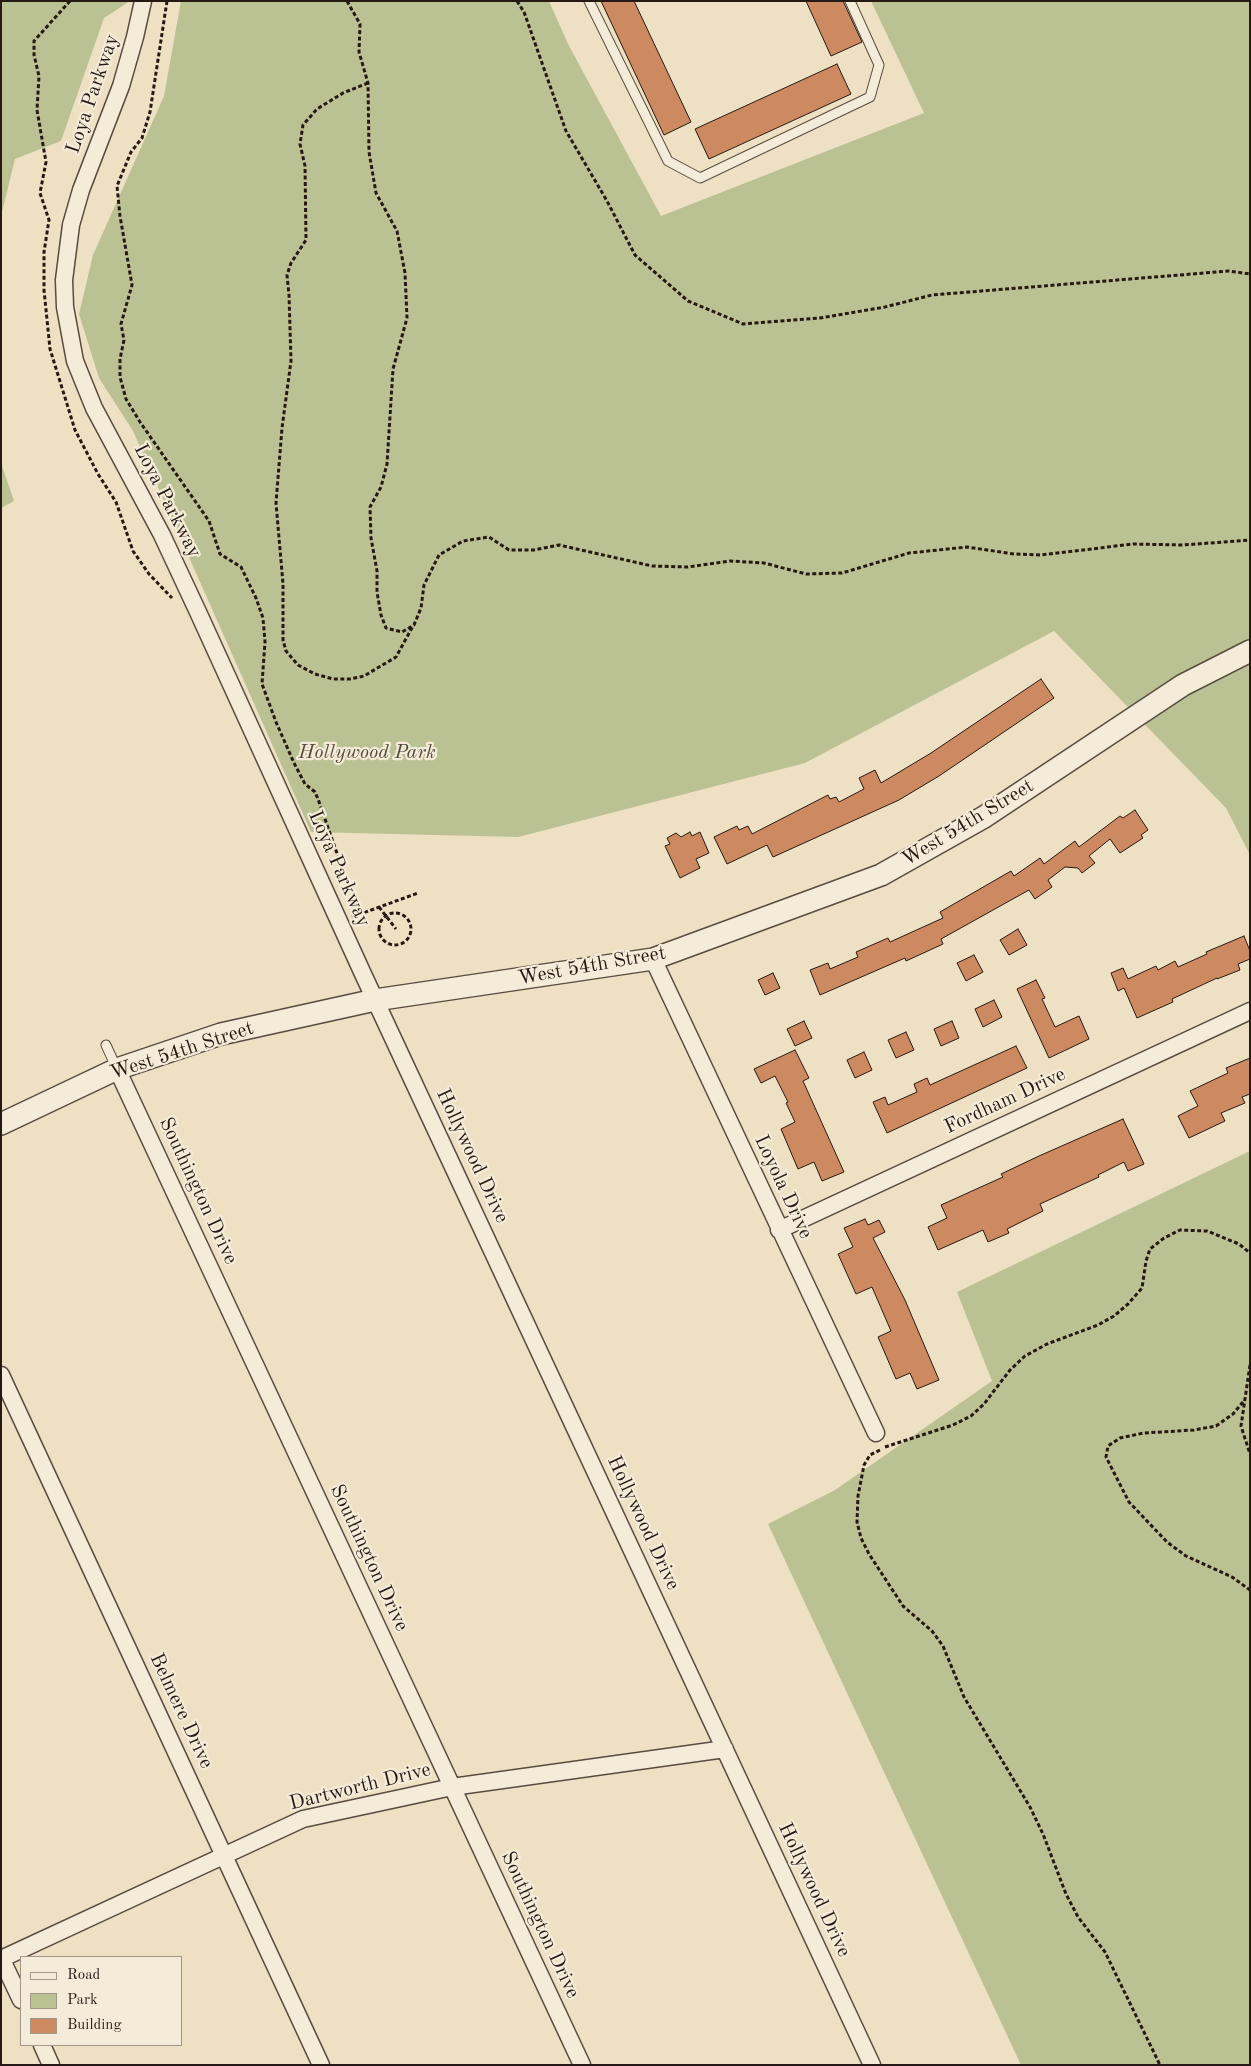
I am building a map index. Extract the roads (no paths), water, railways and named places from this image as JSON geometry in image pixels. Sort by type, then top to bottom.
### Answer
[{"type":"street","name":"Loya Parkway","points":[[143,1],[135,38],[121,86],[81,190],[71,225],[64,280],[68,334],[75,361],[94,408],[162,535],[375,1000]]},
{"type":"street","name":"West 54th Street","points":[[1,1124],[117,1069],[220,1034],[375,1000],[653,959],[881,875],[984,817],[1183,685],[1250,651]]},
{"type":"street","name":"Loyola Drive","points":[[653,959],[876,1433]]},
{"type":"street","name":"Hollywood Drive","points":[[375,1000],[872,2065]]},
{"type":"street","name":"Fordham Drive","points":[[779,1230],[1250,1012]]},
{"type":"street","name":"Southington Drive","points":[[117,1069],[582,2065]]},
{"type":"street","name":"Belmere Drive","points":[[1,1375],[321,2065]]},
{"type":"street","name":"Dartworth Drive","points":[[2,1958],[303,1819],[452,1787],[724,1749]]},
{"type":"street","points":[[2,1958],[20,1998]]},
{"type":"street","points":[[42,2046],[51,2065]]},
{"type":"lane","points":[[589,1],[668,160],[700,178],[870,97],[879,65],[850,1]]},
{"type":"lane","points":[[106,1044],[117,1069]]},
{"type":"park label","name":"Hollywood Park","points":[[367,753]]}]
